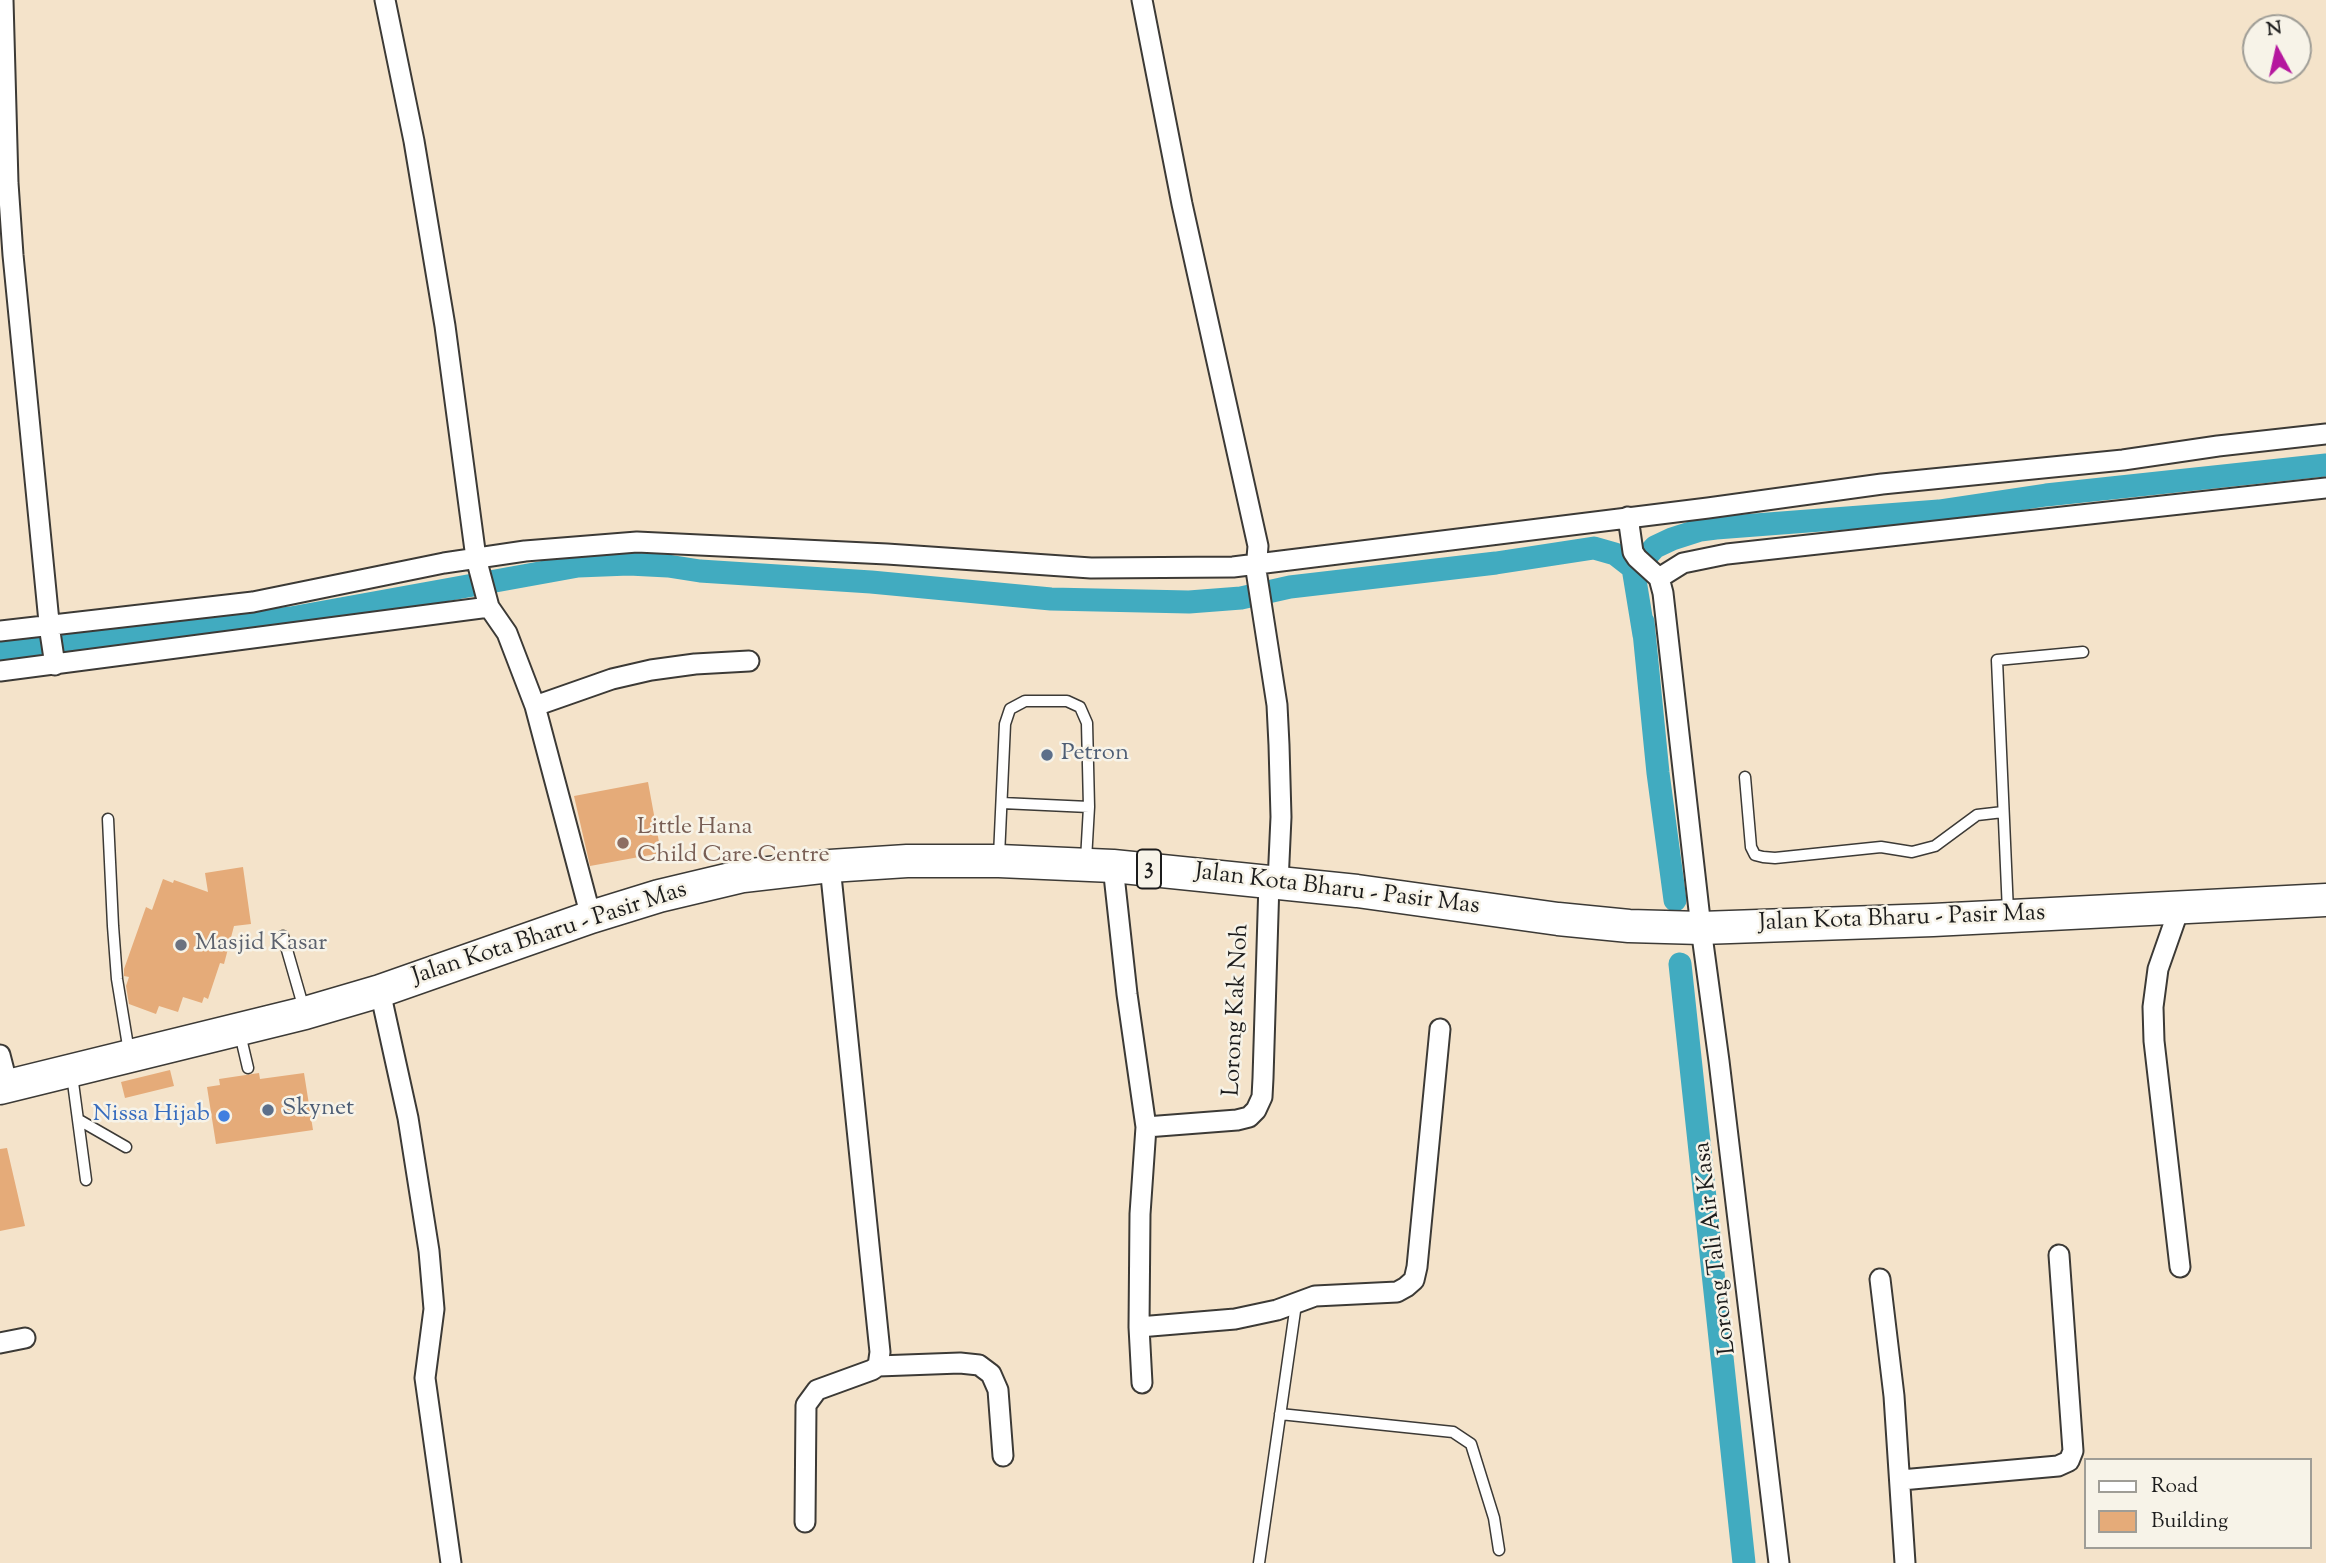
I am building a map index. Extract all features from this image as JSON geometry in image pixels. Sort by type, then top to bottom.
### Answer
[{"type":"highway","name":"Jalan Kota Bharu - Pasir Mas","points":[[4,1087],[305,1013],[380,991],[659,896],[743,876],[830,866],[906,861],[1100,865],[1273,883],[1558,919],[1629,926],[1701,928],[2179,909],[2326,900]]},
{"type":"street","points":[[3,0],[8,183],[55,662]]},
{"type":"street","points":[[385,0],[414,141],[443,313],[477,565],[488,603],[507,634],[535,706],[591,917]]},
{"type":"street","name":"Lorong Kak Noh","points":[[1142,0],[1182,204],[1258,546],[1260,601],[1278,718],[1281,817],[1273,883],[1262,1097],[1249,1117],[1146,1127]]},
{"type":"street","points":[[0,631],[50,629],[253,602],[477,565],[538,550],[637,542],[887,554],[1091,568],[1257,570],[1628,523],[1709,508],[1882,484],[2123,460],[2326,434]]},
{"type":"street","points":[[1628,523],[1633,552],[1659,578],[1683,563],[1727,554],[2326,488]]},
{"type":"street","name":"Lorong Tali Air Kasa","points":[[1659,578],[1663,593],[1779,1563]]},
{"type":"street","points":[[0,671],[488,603]]},
{"type":"street","points":[[535,706],[612,679],[651,670],[750,661]]},
{"type":"street","points":[[1100,865],[1127,994],[1146,1127],[1140,1203],[1139,1327],[1142,1383]]},
{"type":"street","points":[[830,866],[880,1352],[878,1366]]},
{"type":"street","points":[[2179,909],[2158,969],[2153,1007],[2154,1041],[2180,1267]]},
{"type":"street","points":[[380,991],[408,1118],[429,1251],[434,1309],[425,1378],[451,1563]]},
{"type":"street","points":[[1139,1327],[1235,1319],[1277,1310],[1297,1301],[1334,1294],[1397,1292],[1414,1280],[1440,1029]]},
{"type":"street","points":[[0,1055],[4,1087]]},
{"type":"street","points":[[1900,1480],[2058,1466],[2069,1461],[2073,1451],[2059,1255]]},
{"type":"street","points":[[1880,1279],[1894,1396],[1905,1563]]},
{"type":"street","points":[[0,1343],[25,1338]]},
{"type":"street","points":[[805,1522],[806,1405],[817,1390],[838,1381],[861,1376],[878,1366],[960,1363],[979,1365],[991,1374],[998,1390],[1003,1456]]},
{"type":"lane","points":[[2008,916],[1997,660],[2083,652]]},
{"type":"lane","points":[[999,861],[1004,724],[1010,709],[1025,701],[1067,701],[1080,707],[1087,723],[1089,807],[1100,865]]},
{"type":"lane","points":[[1745,777],[1751,847],[1755,855],[1763,857],[1881,847],[1912,852],[1935,846],[1977,814],[2003,812]]},
{"type":"lane","points":[[1002,803],[1089,807]]},
{"type":"lane","points":[[108,819],[113,926],[123,1025],[130,1057]]},
{"type":"lane","points":[[283,936],[305,1013]]},
{"type":"lane","points":[[239,1031],[248,1068]]},
{"type":"lane","points":[[71,1071],[86,1180]]},
{"type":"lane","points":[[79,1120],[126,1147]]},
{"type":"lane","points":[[1259,1563],[1297,1301]]},
{"type":"lane","points":[[1280,1414],[1454,1432],[1471,1444],[1494,1518],[1499,1550]]},
{"type":"building","points":[[648,782],[661,853],[590,866],[574,796]]},
{"type":"building","name":"Masjid Kasar","points":[[243,867],[251,924],[234,926],[224,964],[220,963],[208,999],[204,997],[202,1003],[183,997],[178,1012],[159,1006],[156,1014],[129,1004],[126,986],[129,977],[124,976],[124,969],[146,907],[152,910],[163,879],[208,892],[205,873]]},
{"type":"building","points":[[170,1070],[174,1086],[125,1098],[121,1082]]},
{"type":"building","points":[[259,1073],[260,1079],[304,1073],[313,1130],[216,1144],[207,1087],[220,1085],[219,1079]]},
{"type":"building","points":[[7,1148],[25,1226],[0,1231],[0,1149]]},
{"type":"waterway","points":[[1645,558],[1655,547],[1700,530],[1939,511],[2046,495],[2326,465]]},
{"type":"waterway","points":[[0,652],[291,618],[578,566],[668,566],[700,571],[871,582],[1051,599],[1189,602],[1241,598],[1290,587],[1496,563],[1594,548],[1615,554],[1633,568],[1644,635]]},
{"type":"waterway","points":[[1643,622],[1658,773],[1675,900]]},
{"type":"waterway","points":[[1680,964],[1744,1563]]},
{"type":"place","name":"Petron","points":[[1047,755]]},
{"type":"place","name":"Little Hana Child Care Centre","points":[[623,843]]},
{"type":"place","name":"Masjid Kasar","points":[[181,945]]},
{"type":"place","name":"Skynet","points":[[268,1110]]},
{"type":"place","name":"Nissa Hijab","points":[[224,1116]]}]
